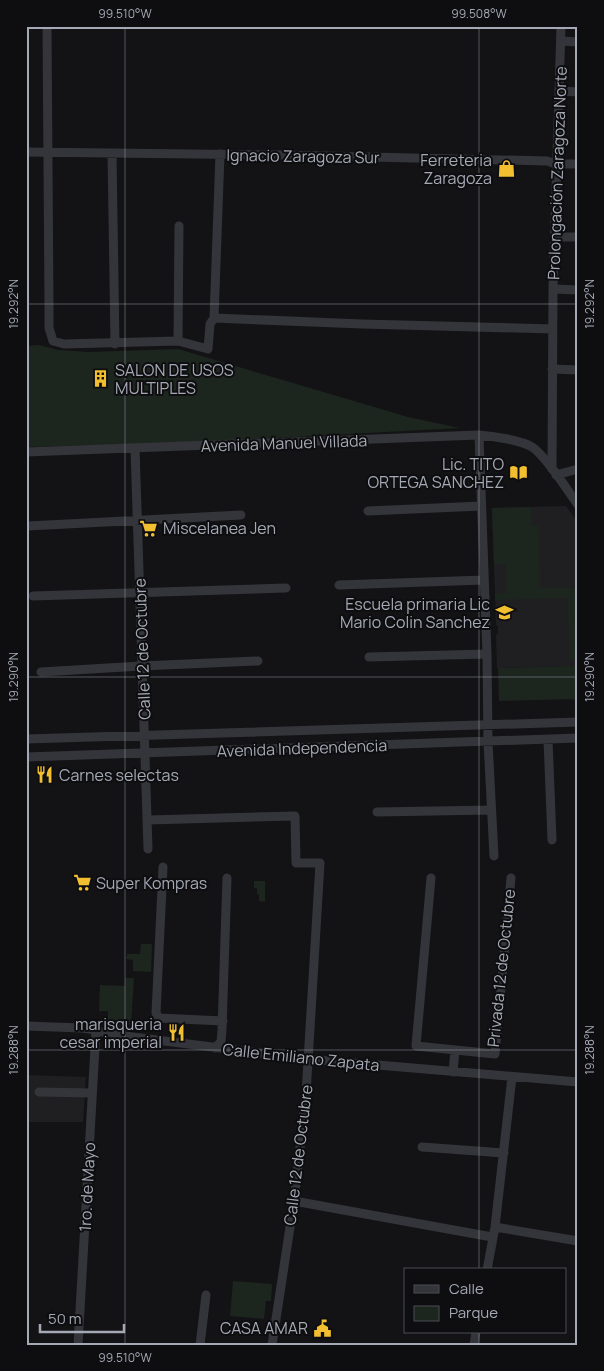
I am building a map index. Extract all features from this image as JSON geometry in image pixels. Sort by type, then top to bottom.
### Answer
[{"type":"street","points":[[47,26],[49,328],[53,341],[64,344],[178,341],[208,349],[210,324],[214,318],[220,154]]},
{"type":"street","name":"Prolongación Zaragoza Norte","points":[[554,472],[553,290],[561,26]]},
{"type":"street","points":[[561,41],[578,42]]},
{"type":"street","points":[[560,91],[578,92]]},
{"type":"street","name":"Ignacio Zaragoza Sur","points":[[26,152],[547,161],[556,164],[578,164]]},
{"type":"street","points":[[112,154],[115,344]]},
{"type":"street","points":[[178,341],[179,226]]},
{"type":"street","points":[[555,237],[578,237]]},
{"type":"street","points":[[553,290],[578,290]]},
{"type":"street","points":[[214,318],[553,329]]},
{"type":"street","points":[[552,369],[578,370]]},
{"type":"street","points":[[479,435],[487,654],[488,742],[494,856]]},
{"type":"street","name":"Avenida Manuel Villada","points":[[26,452],[479,435],[498,437],[532,447],[554,472]]},
{"type":"street","name":"Calle 12 de Octubre","points":[[135,448],[141,666],[146,735],[148,849]]},
{"type":"street","points":[[578,469],[554,472],[578,505]]},
{"type":"street","points":[[368,511],[481,506]]},
{"type":"street","points":[[28,526],[241,515]]},
{"type":"street","points":[[339,585],[484,580]]},
{"type":"street","points":[[33,596],[286,588]]},
{"type":"street","points":[[369,657],[487,654]]},
{"type":"street","points":[[41,672],[258,662]]},
{"type":"street","name":"Avenida Independencia","points":[[26,739],[578,722]]},
{"type":"street","points":[[320,730],[322,747]]},
{"type":"street","name":"Avenida Independencia","points":[[26,757],[578,738]]},
{"type":"street","points":[[548,740],[552,840]]},
{"type":"street","points":[[377,812],[491,810]]},
{"type":"street","name":"Calle 12 de Octubre","points":[[148,820],[295,816],[296,863],[320,863],[306,1094],[294,1201],[272,1345]]},
{"type":"street","points":[[163,867],[156,1013],[159,1018],[223,1021]]},
{"type":"street","points":[[215,1048],[221,1042],[223,1021],[227,878]]},
{"type":"street","name":"Privada 12 de Octubre","points":[[431,878],[416,1046],[495,1054],[511,878]]},
{"type":"street","name":"Calle Emiliano Zapata","points":[[26,1026],[96,1030],[109,1034],[308,1059],[578,1082]]},
{"type":"street","name":"1ro. de Mayo","points":[[78,1345],[96,1030]]},
{"type":"street","points":[[453,1072],[455,1050]]},
{"type":"street","points":[[487,1268],[495,1227],[512,1077]]},
{"type":"street","points":[[39,1092],[91,1093]]},
{"type":"street","points":[[422,1146],[504,1153]]},
{"type":"street","points":[[294,1201],[492,1237]]},
{"type":"street","points":[[495,1227],[578,1241]]},
{"type":"street","points":[[200,1345],[206,1295]]},
{"type":"shaded area","name":"Escuela primaria Lic Mario Colin Sanchez","points":[[566,506],[578,522],[578,699],[572,700],[570,666],[497,668],[496,635],[498,633],[498,626],[496,625],[492,508]]},
{"type":"shaded area","points":[[26,1075],[86,1077],[83,1122],[26,1122]]},
{"type":"green space","points":[[39,345],[58,350],[89,352],[178,349],[408,417],[460,428],[183,443],[26,447],[26,346]]},
{"type":"green space","points":[[531,507],[532,526],[539,526],[540,588],[578,588],[578,660],[570,660],[567,598],[495,600],[495,594],[506,593],[506,564],[494,564],[492,508]]},
{"type":"green space","points":[[578,662],[578,699],[499,701],[498,668],[570,666],[571,668]]},
{"type":"green space","points":[[254,881],[265,881],[265,902],[259,901],[257,888],[254,888]]},
{"type":"green space","points":[[141,944],[152,944],[151,972],[133,971],[133,960],[126,959],[127,954],[140,954]]},
{"type":"green space","points":[[125,978],[134,978],[131,1025],[123,1024],[122,1029],[117,1028],[118,1024],[113,1024],[113,1021],[108,1020],[108,1011],[99,1011],[100,985],[125,986]]},
{"type":"green space","points":[[233,1281],[272,1284],[271,1301],[266,1301],[264,1319],[230,1316]]},
{"type":"place","name":"Ferreteria Zaragoza","points":[[506,169]]},
{"type":"place","name":"SALON DE USOS MULTIPLES","points":[[101,379]]},
{"type":"place","name":"Lic. TITO ORTEGA SANCHEZ","points":[[518,473]]},
{"type":"place","name":"Miscelanea Jen","points":[[149,528]]},
{"type":"place","name":"Escuela primaria Lic Mario Colin Sanchez","points":[[504,613]]},
{"type":"place","name":"Carnes selectas","points":[[45,775]]},
{"type":"place","name":"Super Kompras","points":[[82,883]]},
{"type":"place","name":"marisqueria cesar imperial","points":[[176,1033]]},
{"type":"place","name":"CASA AMAR","points":[[322,1328]]}]
